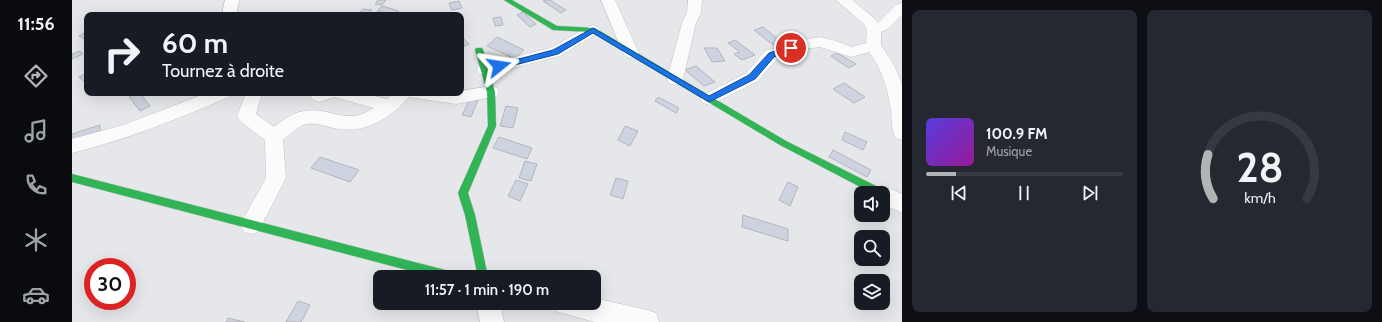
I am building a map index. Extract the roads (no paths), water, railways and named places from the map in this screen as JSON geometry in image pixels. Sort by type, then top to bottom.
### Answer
[{"type":"street","points":[[230,12],[232,0]]},
{"type":"street","points":[[507,0],[555,28],[593,30],[783,143],[866,186]]},
{"type":"street","points":[[608,0],[631,53]]},
{"type":"street","points":[[675,79],[689,23],[694,12],[695,0]]},
{"type":"street","points":[[843,0],[870,22],[874,30],[873,46],[880,54],[898,97],[902,133]]},
{"type":"street","points":[[874,30],[883,26],[902,7]]},
{"type":"street","points":[[485,70],[555,52],[593,30]]},
{"type":"street","points":[[709,99],[752,77],[771,55],[802,44],[820,42],[831,44],[851,52],[873,46]]},
{"type":"street","points":[[479,50],[491,92],[492,126],[463,193],[470,215],[482,270]]},
{"type":"street","points":[[439,96],[456,98],[491,92]]},
{"type":"street","points":[[72,146],[95,141],[156,120],[216,96]]},
{"type":"street","points":[[253,96],[246,116],[274,137]]},
{"type":"street","points":[[368,96],[397,99]]},
{"type":"street","points":[[274,137],[300,119],[325,118],[345,124],[370,119],[397,99]]},
{"type":"street","points":[[251,225],[276,178],[274,137]]},
{"type":"street","points":[[72,178],[427,270]]},
{"type":"street","points":[[890,198],[902,204]]},
{"type":"street","points":[[489,310],[492,322]]},
{"type":"street","points":[[594,310],[647,322]]}]
